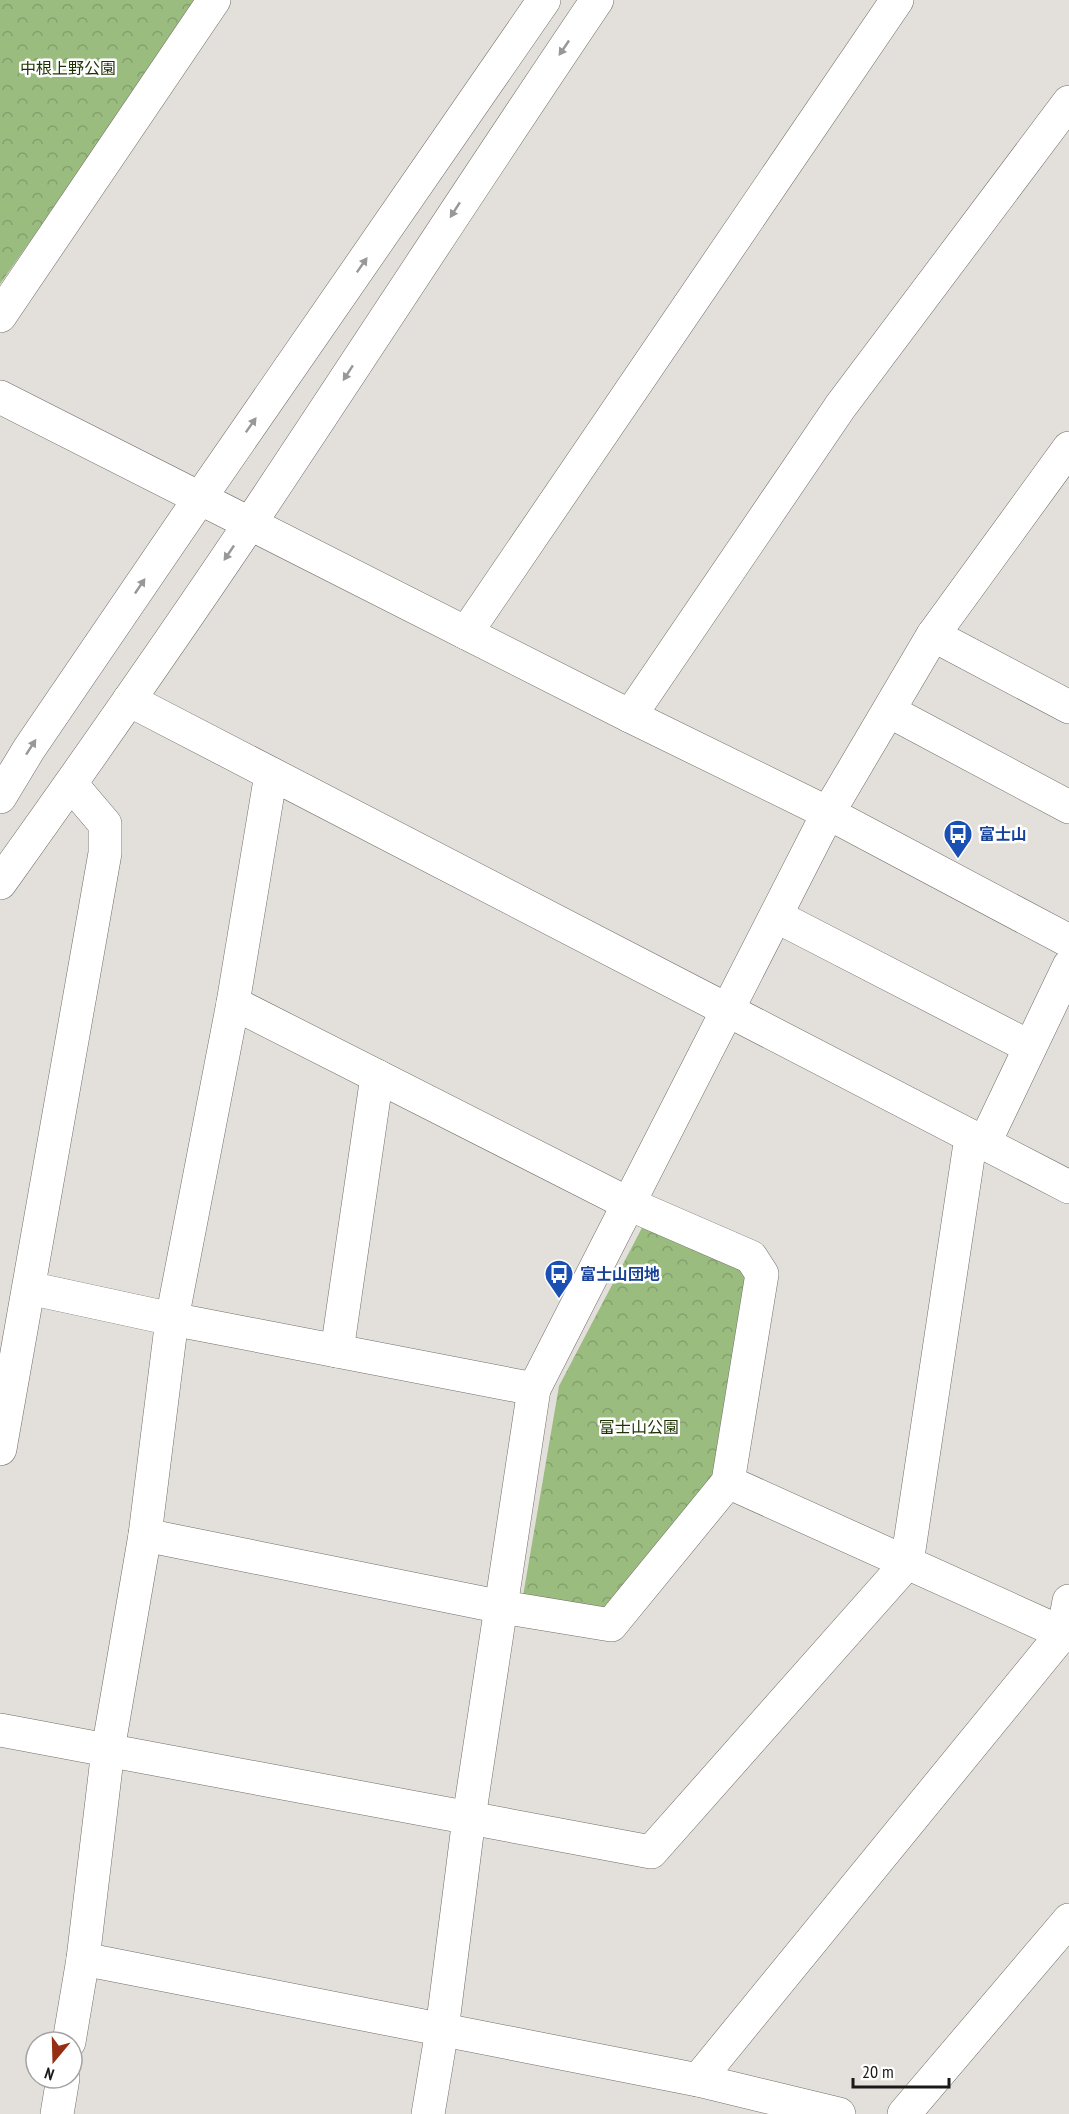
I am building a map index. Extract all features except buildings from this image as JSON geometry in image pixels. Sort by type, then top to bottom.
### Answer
[{"type":"street","points":[[0,316],[214,0]]},
{"type":"street","points":[[0,797],[29,749],[200,498],[544,0]]},
{"type":"street","points":[[0,883],[250,524],[485,165],[597,0]]},
{"type":"street","points":[[466,633],[897,0]]},
{"type":"street","points":[[630,716],[840,407],[1069,102]]},
{"type":"street","points":[[0,397],[630,716],[828,813],[1069,941]]},
{"type":"street","points":[[428,2114],[442,2030],[469,1818],[534,1389],[828,813],[933,635],[1069,448]]},
{"type":"street","points":[[933,635],[1069,707]]},
{"type":"street","points":[[129,700],[1069,1187]]},
{"type":"street","points":[[889,711],[1069,807]]},
{"type":"street","points":[[71,2030],[83,1959],[108,1750],[145,1535],[172,1319],[233,1003],[272,774]]},
{"type":"street","points":[[0,1449],[105,853],[105,824],[71,784]]},
{"type":"street","points":[[776,916],[1030,1047]]},
{"type":"street","points":[[0,1730],[651,1852],[907,1563],[977,1141],[1030,1047],[1069,966]]},
{"type":"street","points":[[145,1535],[502,1607],[610,1625],[728,1482],[762,1274],[751,1257],[629,1204],[233,1003]]},
{"type":"street","points":[[337,1351],[376,1076]]},
{"type":"street","points":[[29,1288],[172,1319],[534,1389]]},
{"type":"street","points":[[728,1482],[1066,1634]]},
{"type":"street","points":[[698,2080],[1066,1634],[1069,1601]]},
{"type":"street","points":[[904,2114],[1069,1920]]},
{"type":"street","points":[[83,1959],[698,2080],[839,2114]]},
{"type":"street","points":[[57,2114],[61,2090]]},
{"type":"green space","name":"中根上野公園","points":[[0,0],[200,0],[0,284]]},
{"type":"green space","name":"富士山公園","points":[[644,1224],[752,1271],[717,1479],[608,1614],[523,1596],[559,1386]]},
{"type":"place","name":"富士山","points":[[958,860]]},
{"type":"place","name":"富士山団地","points":[[559,1300]]}]
